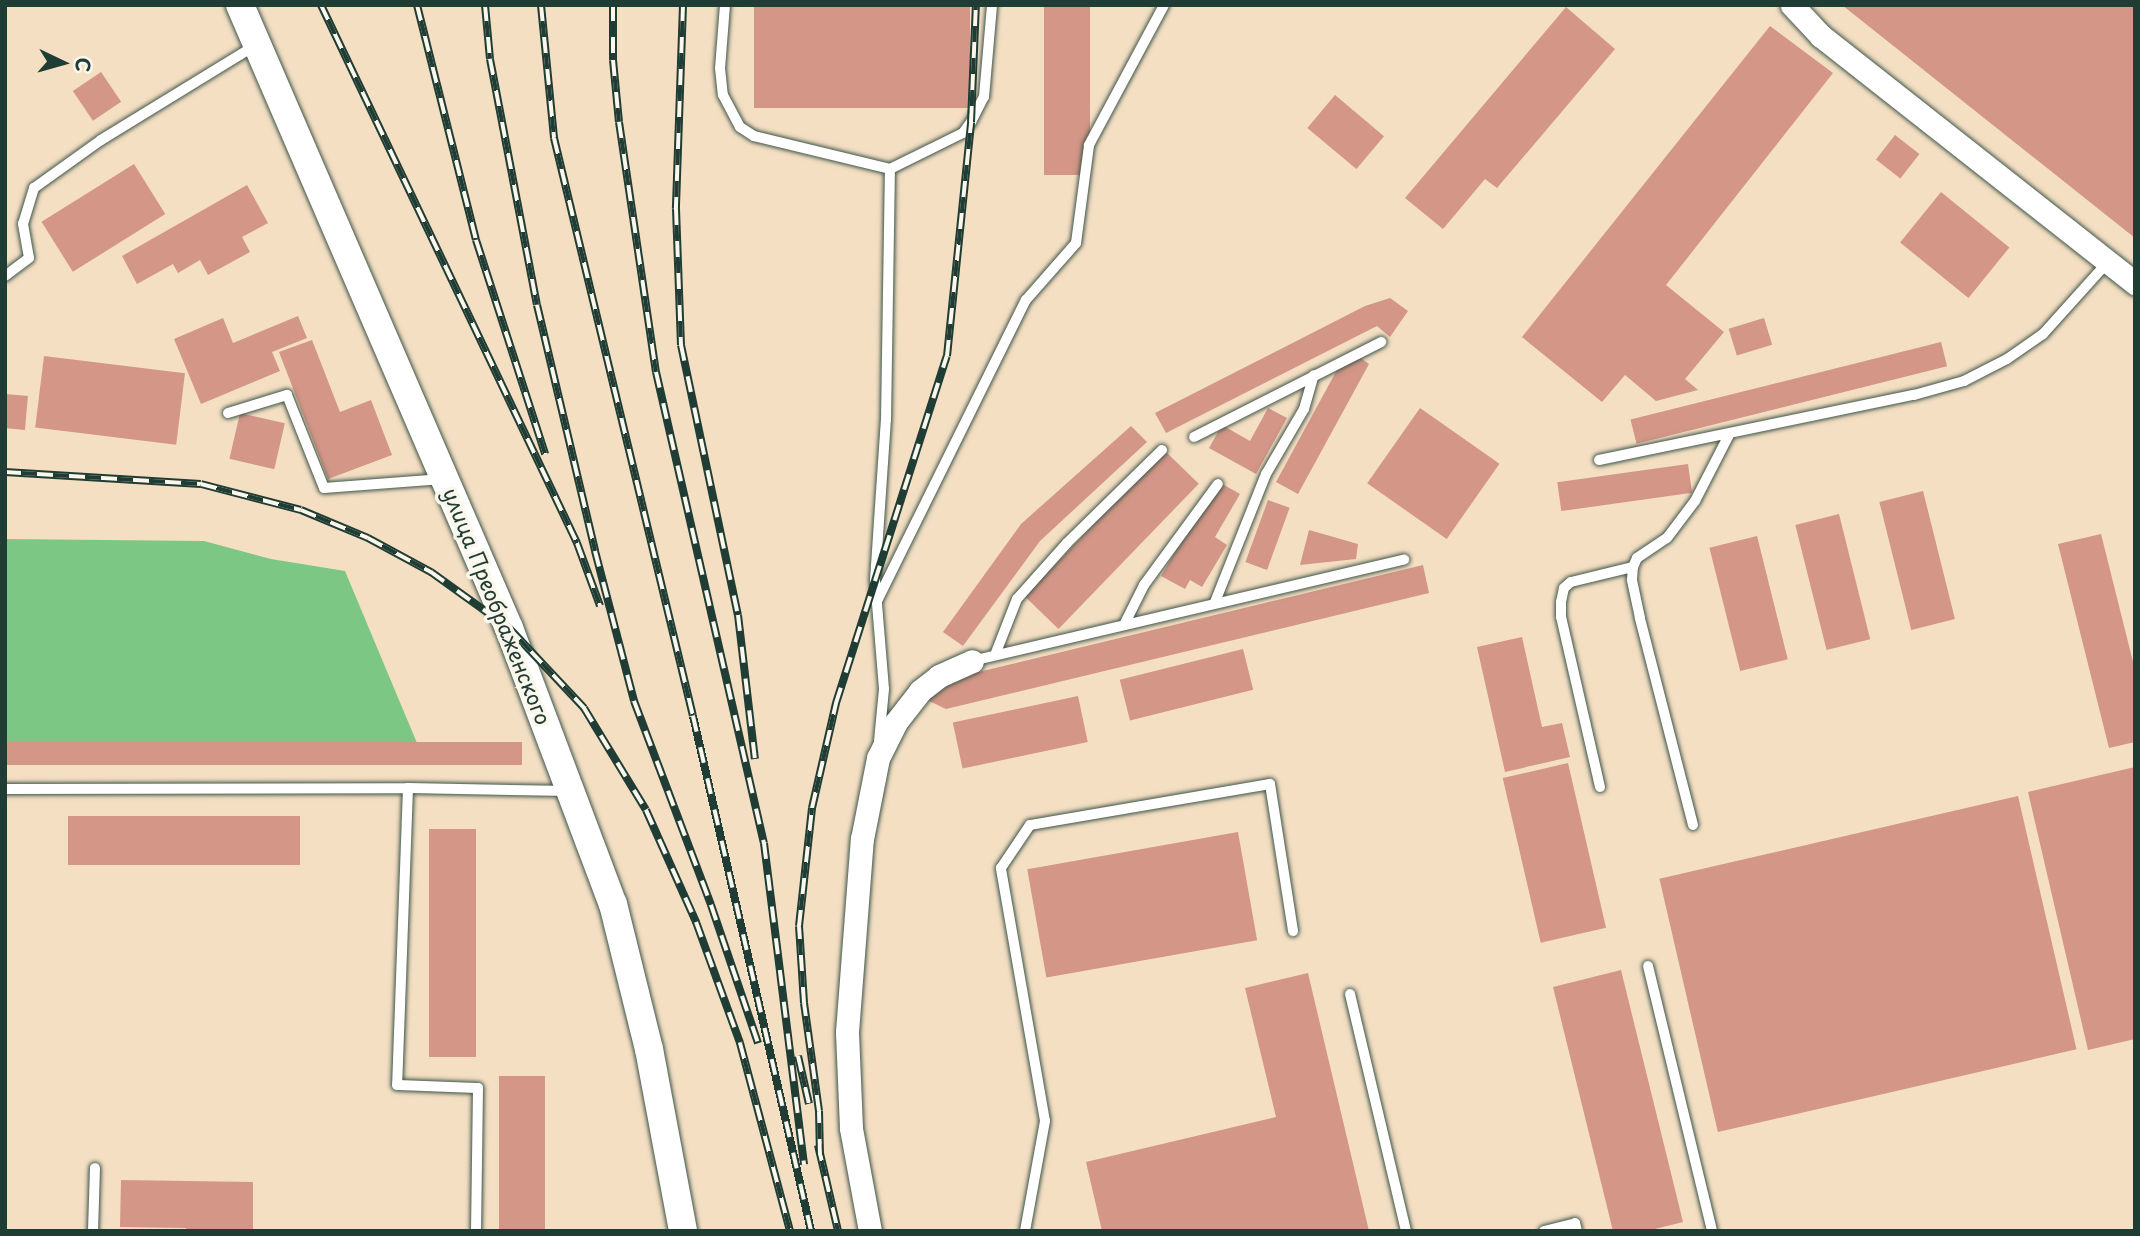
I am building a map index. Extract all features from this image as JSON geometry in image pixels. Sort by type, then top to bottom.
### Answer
[{"type":"street","name":"улица Преображенского","points":[[240,5],[446,479],[572,792],[613,904],[649,1049],[683,1231]]},
{"type":"street","points":[[1793,5],[1821,36],[2135,283]]},
{"type":"street","points":[[870,1231],[851,1128],[848,1032],[862,839],[878,758],[896,722],[920,691],[939,676],[984,658]]},
{"type":"lane","points":[[725,5],[720,68],[723,95],[740,127],[754,136],[890,169],[963,133],[971,122],[984,97],[992,5]]},
{"type":"lane","points":[[877,601],[1026,300],[1076,243],[1089,145],[1164,5]]},
{"type":"lane","points":[[5,276],[29,258],[23,224],[34,188],[101,140],[258,43]]},
{"type":"lane","points":[[878,758],[884,690],[877,601],[877,522],[886,420],[890,169]]},
{"type":"lane","points":[[1599,460],[1914,396],[1964,381],[2007,359],[2043,334],[2108,262]]},
{"type":"lane","points":[[1194,437],[1381,342]]},
{"type":"lane","points":[[1215,602],[1266,474],[1304,409],[1314,375]]},
{"type":"lane","points":[[228,413],[287,395],[324,488],[446,479]]},
{"type":"lane","points":[[1693,825],[1640,618],[1632,580],[1633,567],[1637,558],[1667,538],[1695,501],[1730,433]]},
{"type":"lane","points":[[984,658],[1017,599],[1066,543],[1162,450]]},
{"type":"lane","points":[[1124,625],[1144,585],[1218,484]]},
{"type":"lane","points":[[984,658],[1404,560]]},
{"type":"lane","points":[[1600,787],[1561,617],[1561,602],[1564,588],[1571,582],[1633,567]]},
{"type":"lane","points":[[1025,1231],[1045,1121],[1001,868],[1030,825],[1270,784],[1293,931]]},
{"type":"lane","points":[[5,789],[408,788],[572,792]]},
{"type":"lane","points":[[408,788],[397,1085],[478,1088],[476,1231]]},
{"type":"lane","points":[[1648,966],[1712,1231]]},
{"type":"lane","points":[[1350,994],[1406,1231]]},
{"type":"lane","points":[[93,1231],[95,1168]]},
{"type":"lane","points":[[1544,1231],[1575,1223],[1577,1231]]},
{"type":"green space","points":[[5,539],[204,541],[271,559],[345,571],[417,743],[5,744]]},
{"type":"building","points":[[754,5],[970,5],[970,108],[754,108]]},
{"type":"building","points":[[1044,5],[1090,5],[1090,175],[1044,175]]},
{"type":"building","points":[[1842,5],[2135,5],[2135,238]]},
{"type":"building","points":[[1566,7],[1615,49],[1497,188],[1485,179],[1443,229],[1405,198]]},
{"type":"building","points":[[1770,26],[1833,73],[1666,285],[1724,332],[1685,379],[1698,390],[1656,401],[1625,375],[1602,402],[1522,337]]},
{"type":"building","points":[[101,72],[121,102],[93,121],[73,91]]},
{"type":"building","points":[[1335,95],[1384,136],[1356,169],[1307,128]]},
{"type":"building","points":[[1895,135],[1919,154],[1900,179],[1876,159]]},
{"type":"building","points":[[134,164],[165,214],[73,272],[42,222]]},
{"type":"building","points":[[247,185],[268,223],[242,237],[250,252],[208,275],[200,260],[178,273],[173,264],[137,284],[122,256]]},
{"type":"building","points":[[1941,192],[2009,247],[1968,298],[1900,243]]},
{"type":"building","points":[[1390,298],[1408,311],[1390,337],[1377,326],[1166,433],[1155,413],[1365,306]]},
{"type":"building","points":[[298,316],[307,338],[272,352],[280,371],[201,404],[174,339],[223,318],[233,343]]},
{"type":"building","points":[[1764,318],[1772,345],[1737,356],[1729,329]]},
{"type":"building","points":[[312,340],[340,412],[371,400],[392,455],[328,479],[279,352]]},
{"type":"building","points":[[1941,342],[1947,366],[1637,444],[1631,419]]},
{"type":"building","points":[[1355,354],[1369,364],[1298,494],[1276,482],[1338,368]]},
{"type":"building","points":[[44,356],[185,373],[176,445],[35,427]]},
{"type":"building","points":[[5,394],[28,396],[25,430],[5,428]]},
{"type":"building","points":[[1268,408],[1287,418],[1256,474],[1209,448],[1222,425],[1250,441]]},
{"type":"building","points":[[1420,408],[1499,464],[1447,539],[1367,483]]},
{"type":"building","points":[[240,413],[285,423],[274,469],[229,459]]},
{"type":"building","points":[[1131,426],[1147,442],[1040,541],[963,646],[943,632],[1021,524]]},
{"type":"building","points":[[1165,451],[1199,484],[1058,629],[1025,596]]},
{"type":"building","points":[[1688,464],[1692,493],[1561,511],[1557,482]]},
{"type":"building","points":[[1217,481],[1240,494],[1215,537],[1227,545],[1202,587],[1190,580],[1185,589],[1161,576]]},
{"type":"building","points":[[1923,491],[1955,619],[1911,630],[1879,502]]},
{"type":"building","points":[[1268,500],[1290,508],[1267,570],[1245,562]]},
{"type":"building","points":[[1839,514],[1870,639],[1827,650],[1795,525]]},
{"type":"building","points":[[1309,530],[1358,544],[1356,559],[1300,565]]},
{"type":"building","points":[[2101,534],[2135,670],[2135,742],[2109,748],[2058,544]]},
{"type":"building","points":[[1757,536],[1788,659],[1740,671],[1709,548]]},
{"type":"building","points":[[1423,565],[1429,593],[946,709],[927,700],[962,676]]},
{"type":"building","points":[[1522,637],[1542,727],[1562,723],[1570,757],[1505,772],[1477,647]]},
{"type":"building","points":[[1243,649],[1253,690],[1130,720],[1120,680]]},
{"type":"building","points":[[1078,696],[1088,742],[963,769],[953,723]]},
{"type":"building","points":[[5,742],[522,742],[522,765],[5,765]]},
{"type":"building","points":[[1568,763],[1606,928],[1541,943],[1503,778]]},
{"type":"building","points":[[2135,767],[2135,1039],[2088,1050],[2028,792]]},
{"type":"building","points":[[2018,796],[2076,1049],[1718,1132],[1659,879]]},
{"type":"building","points":[[68,816],[300,816],[300,865],[68,865]]},
{"type":"building","points":[[429,829],[476,829],[476,1057],[429,1057]]},
{"type":"building","points":[[1238,832],[1257,940],[1046,977],[1027,869]]},
{"type":"building","points":[[1621,970],[1683,1222],[1647,1231],[1613,1231],[1553,987]]},
{"type":"building","points":[[1308,973],[1369,1231],[1102,1231],[1086,1162],[1276,1117],[1245,988]]},
{"type":"building","points":[[499,1076],[545,1076],[545,1231],[499,1231]]},
{"type":"building","points":[[121,1180],[253,1182],[253,1229],[186,1231],[186,1228],[120,1227]]},
{"type":"railway","points":[[321,5],[577,543],[600,606]]},
{"type":"railway","points":[[417,5],[476,240],[545,454]]},
{"type":"railway","points":[[485,5],[490,59],[537,305],[595,551],[634,701],[711,905],[758,1043]]},
{"type":"railway","points":[[541,5],[554,138],[693,716],[811,1231]]},
{"type":"railway","points":[[613,5],[613,60],[619,122],[656,372],[764,843],[804,1165]]},
{"type":"railway","points":[[683,5],[676,209],[681,345],[738,615],[755,759]]},
{"type":"railway","points":[[820,1155],[819,1111],[804,1003],[799,926],[812,808],[836,703],[947,356],[971,122],[976,5]]},
{"type":"railway","points":[[5,472],[201,484],[301,510],[368,538],[431,572],[509,628],[584,708],[646,810],[696,922],[740,1043],[790,1231]]},
{"type":"railway","points":[[798,1056],[809,1104]]},
{"type":"railway","points":[[818,1145],[838,1231]]}]
